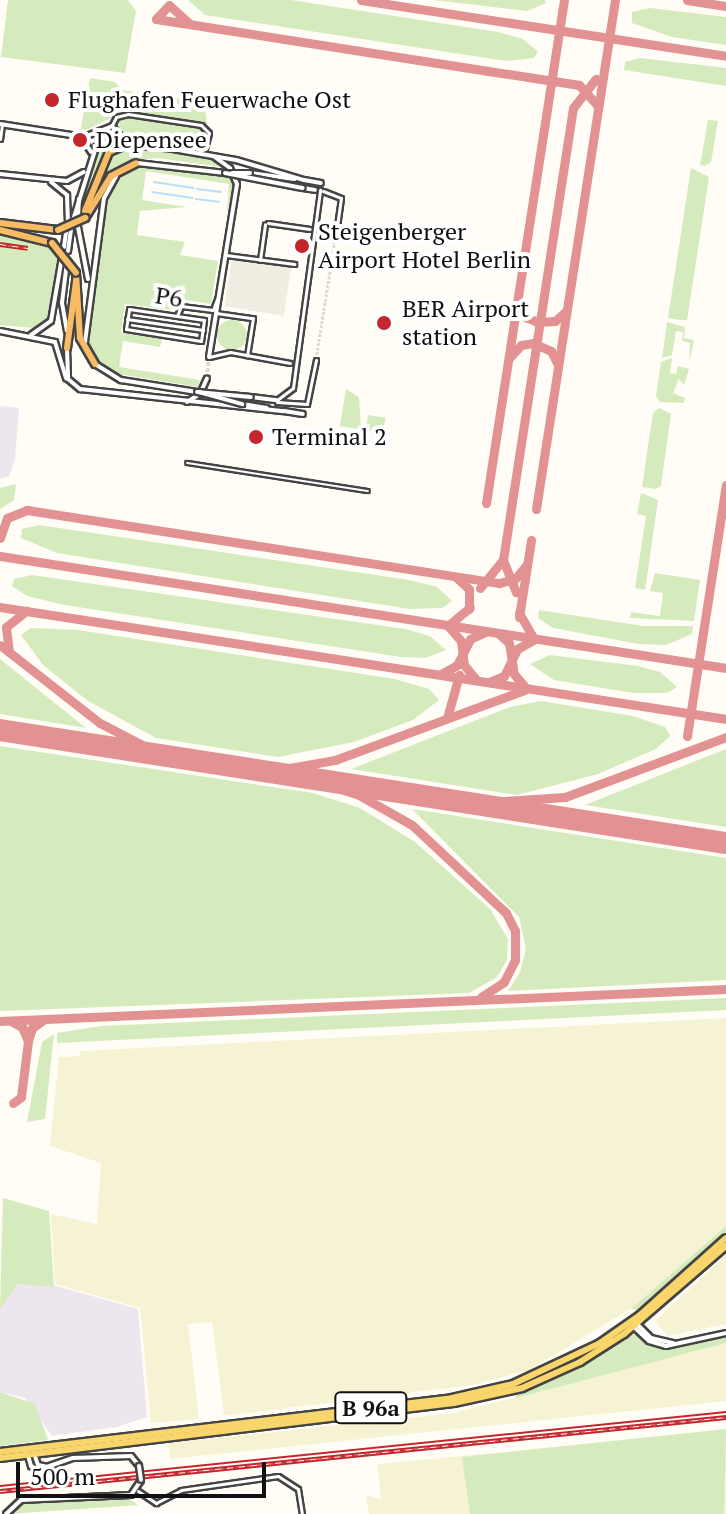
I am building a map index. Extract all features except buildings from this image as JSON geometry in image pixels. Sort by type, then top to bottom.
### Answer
[{"type":"highway","points":[[75,222],[109,152],[128,144],[170,148]]},
{"type":"highway","points":[[0,223],[58,230],[75,222],[111,176],[136,163]]},
{"type":"highway","points":[[0,230],[52,243],[76,273],[80,338],[95,364]]},
{"type":"highway","points":[[67,348],[76,273]]},
{"type":"main road","name":"B 96a","points":[[633,1323],[726,1238]]},
{"type":"main road","name":"B 96a","points":[[0,1452],[488,1397],[562,1371],[633,1323],[726,1246]]},
{"type":"main road","name":"B 96a","points":[[0,1458],[30,1451]]},
{"type":"street","points":[[0,139],[1,124],[81,137],[112,126],[116,117],[128,114],[201,125],[209,132],[205,148],[170,148]]},
{"type":"street","points":[[112,126],[120,137],[213,156],[232,171],[237,184],[209,357]]},
{"type":"street","points":[[81,137],[91,154]]},
{"type":"street","points":[[66,249],[91,154],[99,144],[113,139],[236,160],[304,180]]},
{"type":"street","points":[[303,414],[116,378],[95,364],[84,336],[106,190],[118,173],[136,163],[212,170],[318,190],[341,198],[335,240]]},
{"type":"street","points":[[0,174],[71,180],[86,170]]},
{"type":"street","points":[[225,173],[321,183]]},
{"type":"street","points":[[47,180],[67,195],[88,296]]},
{"type":"street","points":[[275,401],[293,388],[318,190]]},
{"type":"street","points":[[260,260],[266,224],[310,229]]},
{"type":"street","points":[[226,255],[294,264]]},
{"type":"street","points":[[28,335],[51,321],[62,257]]},
{"type":"street","points":[[67,262],[62,303],[68,379]]},
{"type":"street","points":[[180,317],[181,306],[213,310],[219,296]]},
{"type":"street","name":"P6","points":[[129,309],[204,320],[201,341],[126,329],[127,319],[129,309]]},
{"type":"street","points":[[180,317],[186,309],[208,312],[214,326]]},
{"type":"street","points":[[216,313],[253,318],[247,356]]},
{"type":"street","name":"P6","points":[[127,319],[203,330]]},
{"type":"street","points":[[0,331],[55,342],[68,379],[95,392],[180,403],[284,411]]},
{"type":"street","points":[[212,342],[216,352]]},
{"type":"street","points":[[209,357],[216,352],[290,363]]},
{"type":"street","points":[[197,392],[307,404],[316,360]]},
{"type":"street","points":[[180,403],[198,396],[207,378]]},
{"type":"street","points":[[187,463],[368,491]]},
{"type":"street","points":[[633,1323],[657,1344],[683,1343],[726,1333]]},
{"type":"street","points":[[6,1514],[21,1500],[126,1497],[138,1491],[141,1480],[139,1466],[131,1456],[73,1458],[50,1467],[38,1465],[30,1451]]},
{"type":"street","points":[[138,1491],[156,1503],[181,1490],[278,1476],[298,1489],[302,1514]]},
{"type":"shaded area","points":[[232,258],[291,267],[284,316],[224,306]]},
{"type":"shaded area","points":[[0,406],[19,408],[15,460],[9,476],[0,479]]},
{"type":"shaded area","points":[[726,1018],[726,1226],[637,1305],[529,1370],[472,1385],[224,1416],[212,1322],[188,1324],[199,1419],[151,1423],[140,1308],[55,1284],[51,1214],[97,1224],[101,1163],[50,1146],[59,1057],[80,1056],[80,1051]]},
{"type":"shaded area","points":[[726,1255],[726,1324],[667,1336],[655,1321]]},
{"type":"shaded area","points":[[46,1283],[138,1309],[147,1417],[117,1427],[52,1436],[25,1398],[0,1392],[0,1309],[18,1284]]},
{"type":"shaded area","points":[[726,1343],[726,1401],[170,1459],[168,1443],[453,1413]]},
{"type":"shaded area","points":[[726,1431],[726,1514],[369,1514],[366,1495],[381,1499],[377,1464]]},
{"type":"green space","points":[[8,0],[128,0],[136,11],[125,73],[1,57]]},
{"type":"green space","points":[[188,0],[291,0],[498,32],[523,39],[538,52],[534,58],[506,61],[205,15]]},
{"type":"green space","points":[[433,0],[545,0],[546,3],[527,11]]},
{"type":"green space","points":[[650,8],[726,17],[726,45],[672,37],[632,23],[632,12]]},
{"type":"green space","points":[[640,58],[726,68],[726,86],[624,70],[625,62]]},
{"type":"green space","points":[[90,78],[115,82],[122,90],[204,102],[207,124],[123,112],[80,133]]},
{"type":"green space","points":[[129,116],[202,128],[208,134],[206,145],[124,132],[115,121]]},
{"type":"green space","points":[[708,120],[718,121],[711,162],[705,166],[700,165]]},
{"type":"green space","points":[[114,123],[125,133],[204,146],[123,136]]},
{"type":"green space","points":[[109,141],[126,143],[103,155],[80,214],[95,151]]},
{"type":"green space","points":[[124,147],[213,159],[228,168],[158,158],[134,160],[109,176],[91,205],[110,154]]},
{"type":"green space","points":[[152,164],[232,177],[234,181],[227,213],[229,184],[146,171],[142,200],[187,207],[140,211],[137,235],[185,242],[180,255],[218,261],[211,304],[173,298],[171,310],[125,304],[121,333],[162,339],[160,347],[123,341],[119,367],[200,380],[198,387],[112,373],[95,361],[85,340],[106,198],[121,173]]},
{"type":"green space","points":[[691,168],[709,177],[687,320],[680,320],[668,318]]},
{"type":"green space","points":[[0,233],[33,238],[59,254],[47,318],[34,328],[0,325]]},
{"type":"green space","points":[[232,320],[243,324],[247,335],[243,346],[232,350],[221,346],[217,335],[221,324]]},
{"type":"green space","points":[[667,322],[685,327],[684,338],[694,340],[689,363],[690,343],[682,341],[683,332],[676,331],[672,355],[662,358]]},
{"type":"green space","points":[[672,358],[670,373],[676,374],[678,366],[689,369],[684,385],[679,379],[673,393],[685,398],[684,403],[660,402],[656,396],[661,362]]},
{"type":"green space","points":[[346,389],[359,397],[361,429],[366,429],[368,415],[386,418],[382,433],[340,426]]},
{"type":"green space","points":[[659,408],[671,414],[661,486],[655,489],[642,487],[653,413]]},
{"type":"green space","points":[[16,484],[14,500],[0,509],[0,488]]},
{"type":"green space","points":[[641,493],[658,500],[645,590],[635,588],[646,516],[637,514]]},
{"type":"green space","points":[[39,525],[409,580],[437,587],[452,601],[442,608],[410,609],[57,553],[21,538],[22,529]]},
{"type":"green space","points":[[655,573],[700,580],[694,621],[630,618],[631,612],[660,616],[663,593],[650,591]]},
{"type":"green space","points":[[32,575],[405,629],[430,636],[446,650],[425,658],[401,657],[65,605],[27,596],[12,586],[14,579]]},
{"type":"green space","points":[[539,610],[643,626],[693,626],[692,634],[666,645],[639,644],[553,628],[538,618]]},
{"type":"green space","points":[[31,628],[78,630],[395,679],[429,689],[439,700],[413,720],[354,742],[278,757],[156,738],[88,701],[43,665],[21,635]]},
{"type":"green space","points":[[550,655],[638,666],[660,672],[677,687],[667,693],[633,693],[554,680],[530,664]]},
{"type":"green space","points":[[0,659],[61,708],[86,728],[0,714]]},
{"type":"green space","points":[[541,701],[633,716],[665,727],[670,736],[656,749],[598,774],[517,795],[351,769],[510,707]]},
{"type":"green space","points":[[0,746],[313,793],[360,808],[415,842],[490,909],[508,939],[507,960],[497,977],[469,993],[0,1011]]},
{"type":"green space","points":[[726,749],[726,827],[585,805]]},
{"type":"green space","points":[[412,809],[726,858],[726,980],[508,991],[520,972],[526,949],[519,917]]},
{"type":"green space","points":[[726,998],[726,1010],[57,1043],[57,1033],[101,1026]]},
{"type":"green space","points":[[54,1034],[45,1119],[27,1122],[42,1042]]},
{"type":"green space","points":[[3,1198],[49,1211],[54,1287],[18,1284],[0,1309]]},
{"type":"green space","points":[[726,1226],[726,1233],[678,1279],[639,1310],[631,1309]]},
{"type":"green space","points":[[632,1334],[669,1349],[726,1335],[726,1343],[516,1398],[515,1394],[562,1376]]},
{"type":"green space","points":[[0,1392],[35,1404],[48,1440],[0,1446]]},
{"type":"green space","points":[[726,1429],[724,1514],[470,1514],[462,1457]]},
{"type":"green space","points":[[128,1498],[138,1505],[8,1514],[22,1502]]},
{"type":"waterway","points":[[154,182],[194,188]]},
{"type":"waterway","points":[[197,189],[221,192]]},
{"type":"waterway","points":[[152,192],[193,198]]},
{"type":"waterway","points":[[196,199],[219,202]]},
{"type":"taxiway","points":[[361,0],[726,56]]},
{"type":"taxiway","points":[[486,503],[564,0]]},
{"type":"taxiway","points":[[536,509],[615,0]]},
{"type":"taxiway","points":[[687,0],[726,6]]},
{"type":"taxiway","points":[[190,24],[169,5],[156,19],[579,85],[597,105]]},
{"type":"taxiway","points":[[503,560],[573,108],[596,79]]},
{"type":"taxiway","points":[[519,302],[526,317],[537,322],[555,321],[565,312]]},
{"type":"taxiway","points":[[510,357],[521,345],[533,343],[551,351],[557,363]]},
{"type":"taxiway","points":[[687,736],[726,485]]},
{"type":"taxiway","points":[[0,538],[7,518],[27,510],[499,583],[515,579],[527,564]]},
{"type":"taxiway","points":[[519,617],[531,540]]},
{"type":"taxiway","points":[[0,556],[726,668]]},
{"type":"taxiway","points":[[480,588],[503,560],[516,593]]},
{"type":"taxiway","points":[[457,578],[469,589],[469,609]]},
{"type":"taxiway","points":[[0,607],[726,719]]},
{"type":"taxiway","points":[[450,624],[470,607]]},
{"type":"taxiway","points":[[9,652],[6,627],[26,611]]},
{"type":"taxiway","points":[[519,613],[533,637]]},
{"type":"taxiway","points":[[449,627],[461,641],[464,665],[475,678]]},
{"type":"taxiway","points":[[441,674],[457,665],[470,639],[485,632]]},
{"type":"taxiway","points":[[499,634],[509,643],[514,674],[524,686]]},
{"type":"taxiway","points":[[489,682],[504,676],[517,649],[533,640]]},
{"type":"taxiway","points":[[0,645],[100,723],[146,747],[189,759]]},
{"type":"taxiway","points":[[447,718],[459,675]]},
{"type":"taxiway","points":[[237,767],[289,768],[335,760],[524,690]]},
{"type":"taxiway","points":[[0,734],[22,733]]},
{"type":"taxiway","points":[[473,803],[565,797],[726,737]]},
{"type":"taxiway","points":[[304,777],[359,795],[412,825],[506,913],[515,931],[515,960],[504,982],[481,997]]},
{"type":"taxiway","points":[[0,1021],[726,989]]},
{"type":"taxiway","points":[[11,1021],[22,1027],[28,1041],[32,1028],[43,1020]]},
{"type":"taxiway","points":[[13,1103],[21,1097],[28,1041]]},
{"type":"runway","points":[[0,730],[726,843]]},
{"type":"tunnel","points":[[316,359],[335,240]]},
{"type":"tunnel","points":[[207,378],[209,357]]},
{"type":"tram line","points":[[0,1486],[726,1412]]},
{"type":"railway","points":[[0,244],[28,248]]},
{"type":"railway","points":[[0,1491],[726,1417]]},
{"type":"place","name":"Flughafen Feuerwache Ost","points":[[52,100]]},
{"type":"place","name":"Diepensee","points":[[80,140]]},
{"type":"place","name":"Steigenberger Airport Hotel Berlin","points":[[302,246]]},
{"type":"place","name":"BER Airport station","points":[[384,323]]},
{"type":"place","name":"Terminal 2","points":[[256,437]]}]
